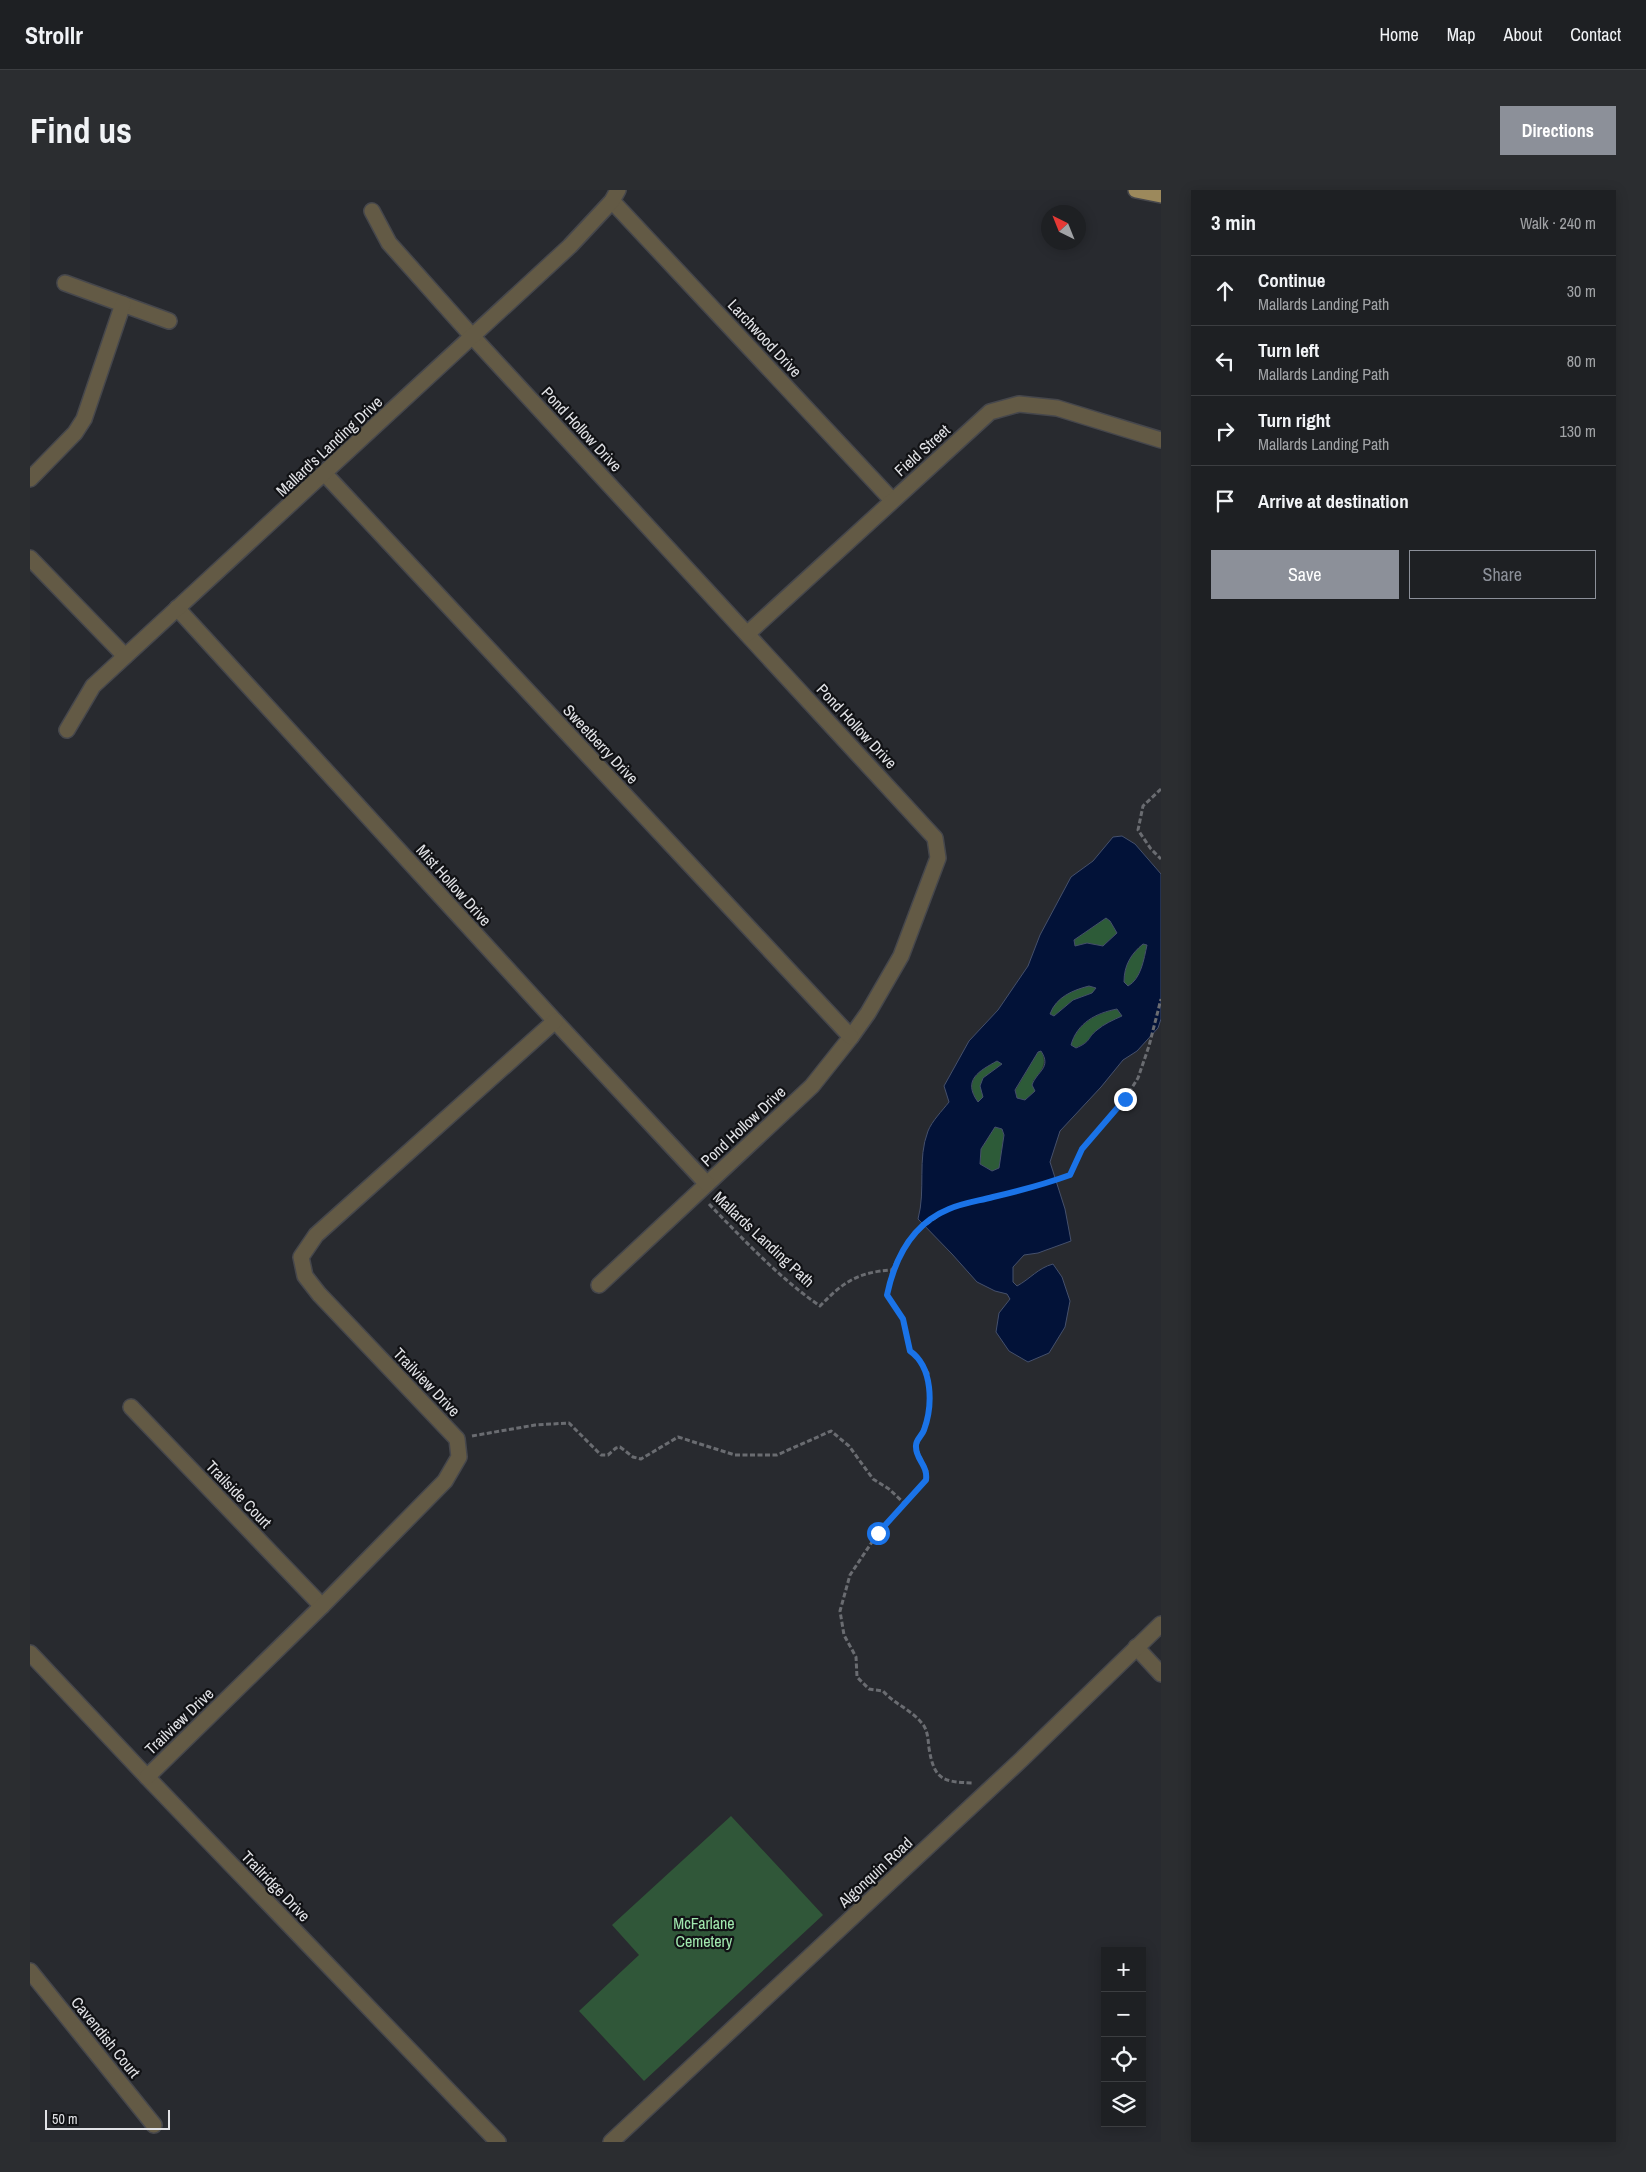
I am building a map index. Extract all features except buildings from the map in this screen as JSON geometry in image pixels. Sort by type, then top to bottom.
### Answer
[{"type":"main road","points":[[1136,190],[1161,195]]},
{"type":"street","name":"Mallard's Landing Drive","points":[[67,730],[93,686],[570,246],[615,196]]},
{"type":"street","name":"Larchwood Drive","points":[[615,196],[892,500]]},
{"type":"street","name":"Pond Hollow Drive","points":[[372,211],[389,243],[472,336],[935,838],[938,858],[901,956],[868,1013],[851,1037],[812,1086],[599,1285]]},
{"type":"street","points":[[65,283],[169,321]]},
{"type":"street","points":[[30,479],[75,433],[84,418],[123,304]]},
{"type":"street","name":"Field Street","points":[[747,634],[990,412],[1018,404],[1057,408],[1161,440]]},
{"type":"street","name":"Sweetberry Drive","points":[[325,474],[851,1037]]},
{"type":"street","points":[[30,558],[125,656]]},
{"type":"street","name":"Mist Hollow Drive","points":[[177,608],[555,1021],[703,1188]]},
{"type":"street","name":"Trailview Drive","points":[[146,1777],[322,1606],[445,1481],[459,1457],[457,1439],[319,1294],[305,1276],[301,1256],[316,1236],[555,1021]]},
{"type":"street","name":"Trailside Court","points":[[131,1407],[322,1606]]},
{"type":"street","name":"Algonquin Road","points":[[611,2142],[994,1784],[1161,1624]]},
{"type":"street","points":[[1136,1647],[1161,1674]]},
{"type":"street","name":"Trailridge Drive","points":[[30,1653],[146,1777],[498,2142]]},
{"type":"street","name":"Cavendish Court","points":[[30,1972],[154,2125]]},
{"type":"path","points":[[1161,789],[1143,806],[1138,830],[1161,860]]},
{"type":"path","points":[[994,1784],[949,1782],[936,1772],[929,1750],[927,1732],[923,1724],[906,1708],[892,1701],[883,1691],[869,1689],[857,1677],[856,1657],[844,1636],[840,1611],[850,1575],[878,1533],[926,1480],[927,1471],[916,1448],[916,1442],[924,1432],[928,1416],[930,1393],[928,1373],[918,1356],[910,1351],[903,1319],[887,1295],[892,1270],[902,1250],[915,1232],[948,1209],[1044,1184],[1070,1175],[1082,1149],[1125,1099],[1138,1078],[1149,1046],[1161,999]]},
{"type":"path","name":"Mallards Landing Path","points":[[703,1188],[769,1266],[820,1306],[851,1279],[872,1271],[892,1270]]},
{"type":"path","points":[[457,1439],[535,1425],[569,1422],[600,1455],[608,1455],[620,1447],[633,1457],[641,1459],[678,1437],[735,1455],[777,1455],[831,1430],[849,1446],[873,1479],[889,1489],[904,1503]]},
{"type":"green space","points":[[1106,918],[1117,933],[1103,946],[1087,943],[1075,946],[1074,940]]},
{"type":"green space","points":[[1143,943],[1147,945],[1139,974],[1128,986],[1124,982],[1127,965]]},
{"type":"green space","points":[[1089,986],[1097,988],[1092,993],[1073,1000],[1054,1016],[1050,1014],[1056,1003],[1066,995]]},
{"type":"green space","points":[[1117,1009],[1122,1016],[1097,1030],[1084,1044],[1075,1048],[1071,1045],[1078,1031],[1088,1021]]},
{"type":"green space","points":[[1041,1051],[1044,1064],[1033,1081],[1035,1091],[1025,1100],[1017,1098],[1015,1091],[1038,1052]]},
{"type":"green space","points":[[997,1061],[1002,1064],[983,1078],[983,1097],[978,1102],[972,1088],[975,1077]]},
{"type":"green space","points":[[995,1127],[1002,1129],[1004,1135],[999,1169],[992,1171],[980,1164],[981,1149]]},
{"type":"green space","name":"McFarlane Cemetery","points":[[731,1816],[823,1915],[644,2081],[579,2011],[639,1955],[612,1925]]},
{"type":"water","points":[[1122,836],[1135,844],[1161,874],[1161,1019],[1158,1028],[1137,1051],[1123,1060],[1060,1131],[1050,1162],[1065,1209],[1071,1241],[1038,1253],[1024,1255],[1013,1267],[1013,1282],[1017,1286],[1043,1268],[1053,1264],[1062,1277],[1070,1301],[1065,1327],[1049,1353],[1028,1362],[1009,1351],[996,1332],[999,1313],[1010,1299],[1007,1294],[995,1291],[977,1282],[918,1219],[923,1152],[930,1127],[949,1102],[944,1086],[969,1041],[998,1010],[1028,966],[1040,935],[1071,877],[1093,861],[1113,837]],"holes":[[[1106,918],[1117,933],[1103,946],[1087,943],[1075,946],[1074,940]],[[1143,944],[1147,945],[1139,974],[1128,986],[1124,982],[1125,970],[1135,952]],[[1089,986],[1096,988],[1092,993],[1073,1000],[1054,1016],[1050,1014],[1056,1003],[1066,995]],[[1117,1009],[1122,1016],[1100,1028],[1081,1046],[1076,1048],[1071,1045],[1074,1037],[1083,1025],[1088,1020],[1102,1013]],[[1041,1051],[1045,1062],[1043,1069],[1032,1085],[1035,1091],[1025,1100],[1017,1098],[1015,1090],[1038,1052]],[[997,1061],[1002,1064],[983,1078],[980,1086],[983,1097],[978,1102],[973,1094],[972,1082],[984,1069]],[[995,1127],[1002,1129],[1004,1135],[999,1168],[992,1171],[980,1164],[981,1149]]]},
{"type":"route","points":[[878,1533],[926,1480],[927,1471],[917,1452],[916,1442],[924,1432],[928,1416],[930,1393],[927,1381],[928,1373],[918,1356],[910,1351],[905,1336],[903,1319],[887,1295],[892,1270],[902,1250],[915,1232],[948,1209],[1044,1184],[1070,1175],[1074,1170],[1082,1149],[1125,1099]]}]
